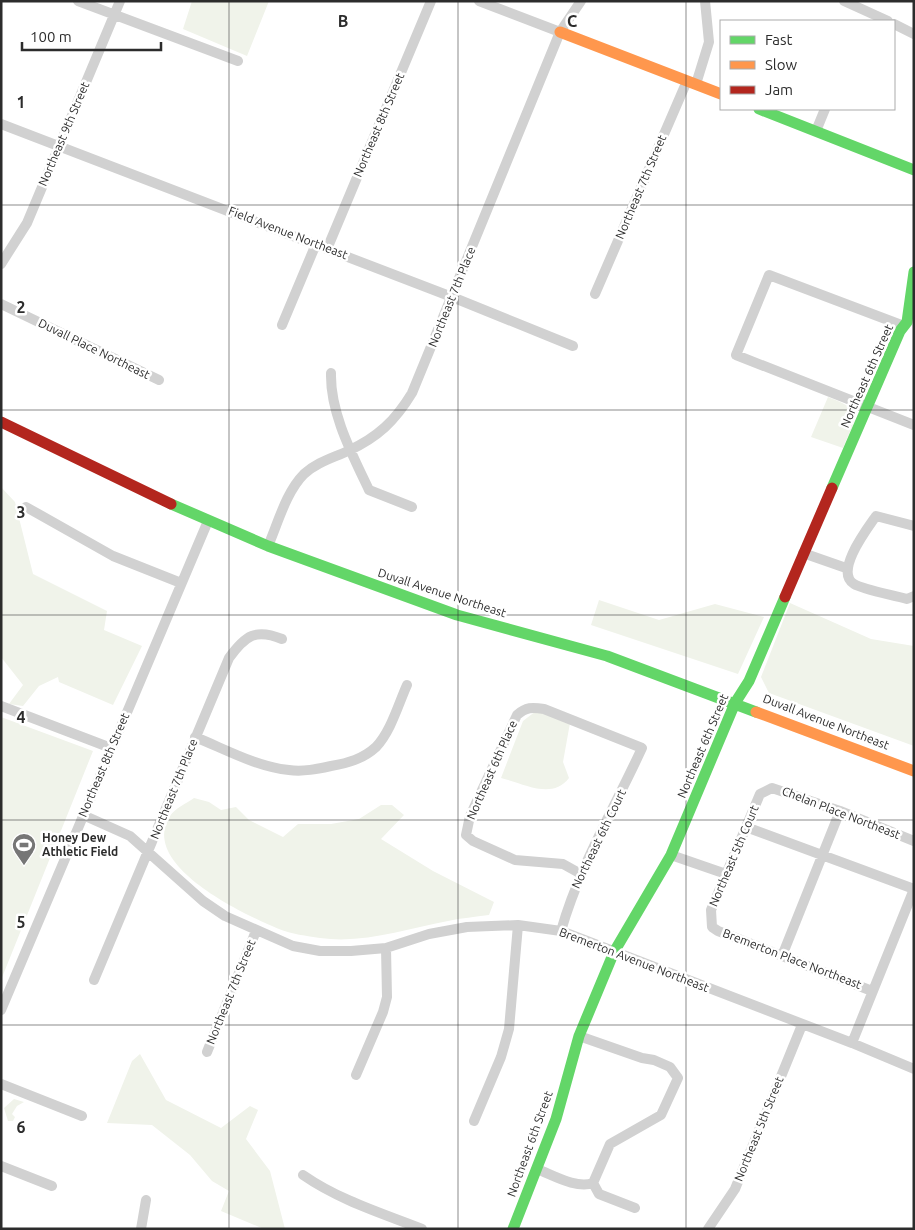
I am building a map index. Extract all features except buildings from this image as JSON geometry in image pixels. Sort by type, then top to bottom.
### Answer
[{"type":"street","points":[[78,1],[238,61]]},
{"type":"street","name":"Northeast 9th Street","points":[[1,264],[27,223],[120,1]]},
{"type":"street","name":"Northeast 8th Street","points":[[327,249],[431,1]]},
{"type":"street","points":[[479,1],[720,94]]},
{"type":"street","name":"Northeast 7th Place","points":[[268,546],[292,491],[303,475],[317,464],[350,451],[384,430],[399,413],[412,393],[560,32],[581,1]]},
{"type":"street","name":"Northeast 7th Street","points":[[595,294],[709,42],[705,1]]},
{"type":"street","points":[[844,1],[886,20]]},
{"type":"street","points":[[895,24],[914,34]]},
{"type":"street","points":[[762,110],[914,170]]},
{"type":"street","points":[[816,131],[825,110]]},
{"type":"street","name":"Field Avenue Northeast","points":[[1,124],[316,244],[573,346]]},
{"type":"street","points":[[282,325],[316,244]]},
{"type":"street","name":"Northeast 6th Street","points":[[513,1229],[556,1119],[579,1036],[614,952],[671,855],[735,703],[749,681],[803,553],[908,324],[914,272]]},
{"type":"street","points":[[908,324],[769,275],[736,355],[914,425]]},
{"type":"street","name":"Duvall Place Northeast","points":[[1,304],[159,380]]},
{"type":"street","points":[[331,373],[330,390],[350,451],[369,490],[412,508]]},
{"type":"street","name":"Duvall Avenue Northeast","points":[[1,422],[208,521],[268,546],[433,607],[606,656],[914,771]]},
{"type":"street","points":[[26,506],[113,556],[181,583]]},
{"type":"street","points":[[914,526],[876,516],[846,568],[847,576],[854,584],[907,599],[914,596]]},
{"type":"street","name":"Northeast 8th Street","points":[[1,1010],[208,521]]},
{"type":"street","points":[[803,553],[846,568]]},
{"type":"street","name":"Northeast 7th Place","points":[[94,980],[229,658],[240,642],[253,634],[267,633],[282,639]]},
{"type":"street","points":[[195,737],[269,766],[289,770],[308,770],[347,764],[366,755],[377,745],[388,728],[407,685]]},
{"type":"street","points":[[1,706],[111,748]]},
{"type":"street","name":"Northeast 6th Court","points":[[524,709],[531,707],[544,709],[642,748],[571,895],[561,931]]},
{"type":"street","name":"Northeast 6th Place","points":[[524,709],[517,715],[470,816],[466,835],[473,841],[515,860],[563,864],[581,874]]},
{"type":"street","name":"Chelan Place Northeast","points":[[767,789],[772,788],[840,811],[914,841]]},
{"type":"street","name":"Northeast 5th Court","points":[[712,927],[711,910],[760,794],[767,789]]},
{"type":"street","points":[[782,956],[840,811]]},
{"type":"street","name":"Bremerton Avenue Northeast","points":[[83,815],[130,836],[149,850],[203,901],[225,916],[293,946],[320,951],[386,948],[429,934],[467,926],[518,925],[561,931],[852,1043],[914,1069]]},
{"type":"street","points":[[746,827],[914,889],[852,1043]]},
{"type":"street","points":[[671,855],[726,874]]},
{"type":"street","points":[[474,1120],[501,1057],[509,1029],[518,925]]},
{"type":"street","name":"Bremerton Place Northeast","points":[[712,927],[872,990]]},
{"type":"street","name":"Northeast 7th Street","points":[[207,1052],[256,931]]},
{"type":"street","points":[[356,1075],[383,1012],[387,996],[386,948]]},
{"type":"street","name":"Northeast 5th Street","points":[[708,1229],[735,1189],[802,1024]]},
{"type":"street","points":[[537,1168],[578,1184],[586,1186],[593,1183],[610,1144],[661,1115],[678,1078],[670,1067],[654,1060],[642,1058],[579,1036]]},
{"type":"street","points":[[1,1084],[82,1116]]},
{"type":"street","points":[[1,1166],[52,1186]]},
{"type":"street","points":[[303,1175],[324,1190],[422,1229]]},
{"type":"street","points":[[593,1183],[599,1194],[635,1208]]},
{"type":"street","points":[[141,1229],[146,1200]]},
{"type":"shaded area","points":[[192,1],[269,1],[247,56],[183,29]]},
{"type":"shaded area","points":[[828,397],[848,406],[855,415],[843,448],[811,437]]},
{"type":"shaded area","points":[[1,487],[15,502],[33,574],[107,611],[104,630],[142,646],[113,705],[59,682],[58,677],[39,686],[23,706],[9,704],[23,685],[1,657]]},
{"type":"shaded area","points":[[599,600],[659,620],[715,604],[764,617],[738,674],[591,625]]},
{"type":"shaded area","points":[[790,603],[871,639],[914,646],[914,746],[769,693],[761,677]]},
{"type":"shaded area","points":[[536,711],[570,723],[563,762],[569,778],[562,785],[555,788],[538,788],[501,778],[523,721]]},
{"type":"shaded area","name":"Honey Dew Athletic Field","points":[[1,717],[93,751],[1,980]]},
{"type":"shaded area","points":[[194,798],[209,802],[221,810],[236,807],[249,820],[283,837],[298,824],[331,824],[359,819],[381,805],[392,805],[404,815],[381,839],[433,871],[494,902],[489,915],[453,920],[384,935],[336,939],[304,936],[284,931],[221,900],[181,870],[169,852],[164,834],[172,813]]},
{"type":"shaded area","points":[[140,1054],[166,1100],[221,1128],[250,1106],[258,1110],[246,1139],[270,1171],[285,1229],[264,1229],[221,1211],[229,1191],[212,1181],[190,1155],[152,1125],[107,1123],[132,1061]]},
{"type":"shaded area","points":[[14,1099],[24,1102],[17,1106],[12,1114],[15,1117],[13,1121],[8,1121],[4,1108]]},
{"type":"traffic: fast","points":[[762,110],[914,170]]},
{"type":"traffic: fast","points":[[832,488],[900,331],[907,322],[914,272]]},
{"type":"traffic: fast","points":[[171,504],[268,546],[457,615],[607,656],[756,712]]},
{"type":"traffic: fast","points":[[513,1229],[556,1119],[579,1036],[614,952],[671,855],[735,703],[749,681],[785,597]]},
{"type":"traffic: slow","points":[[560,32],[720,94]]},
{"type":"traffic: slow","points":[[756,712],[914,771]]},
{"type":"traffic: jam","points":[[1,422],[171,504]]},
{"type":"traffic: jam","points":[[785,597],[832,488]]},
{"type":"place","name":"Honey Dew Athletic Field","points":[[24,866]]}]
